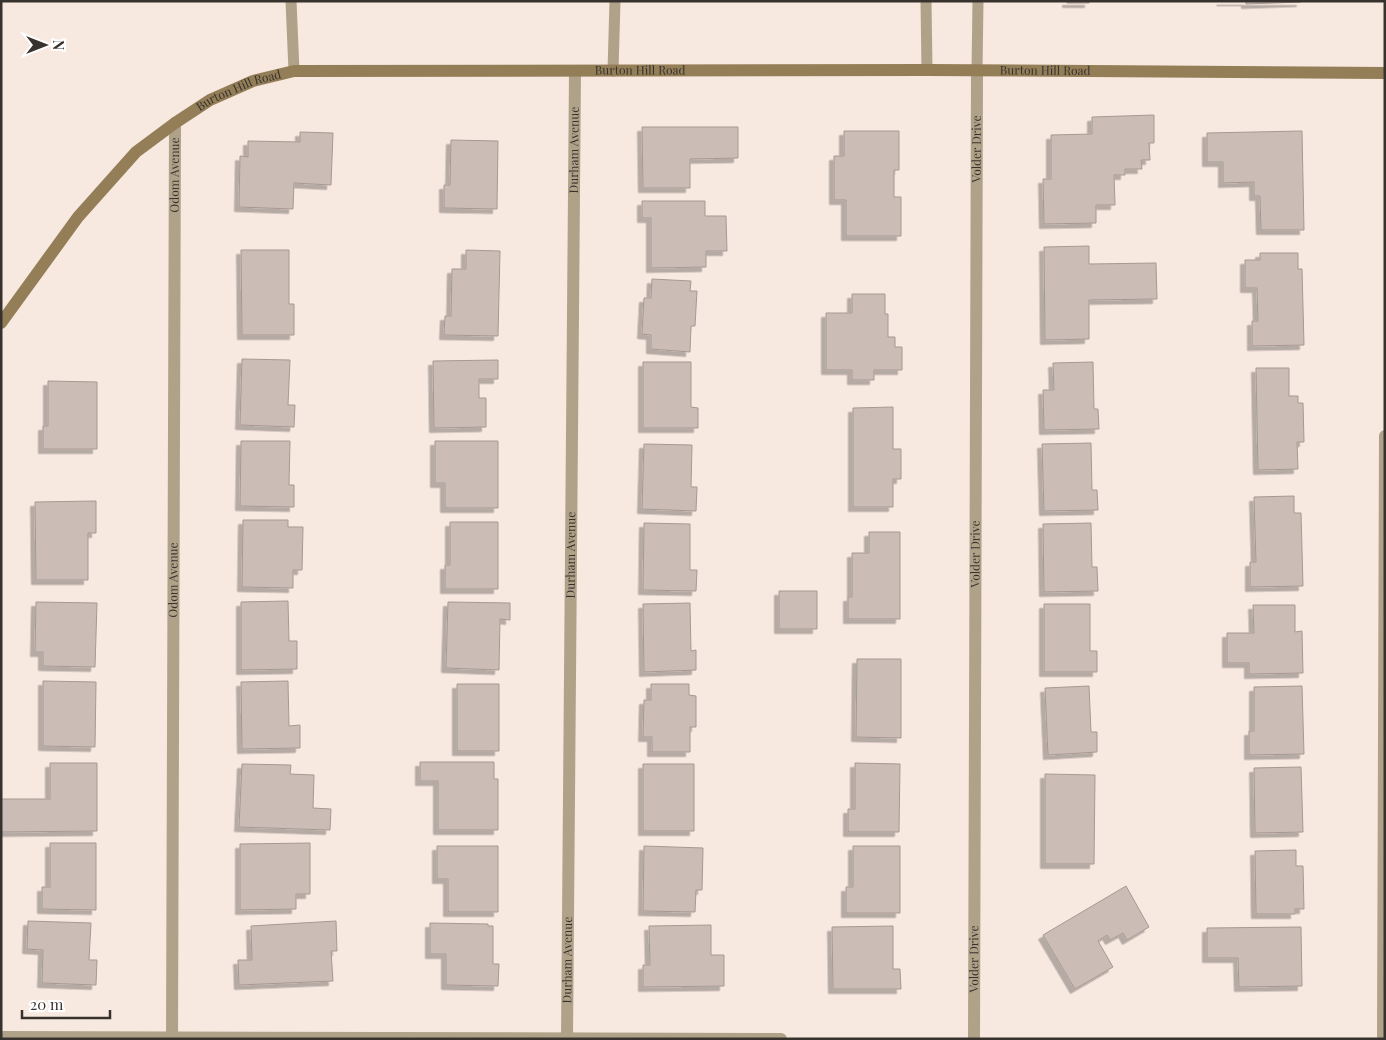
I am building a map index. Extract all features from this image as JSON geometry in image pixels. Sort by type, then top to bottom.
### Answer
[{"type":"street","name":"Burton Hill Road","points":[[1,323],[78,217],[136,152],[210,100],[253,81],[294,71],[977,70],[1385,73]]},
{"type":"street","name":"Volder Drive","points":[[974,1039],[977,70]]},
{"type":"street","name":"Durham Avenue","points":[[567,1039],[575,71]]},
{"type":"street","name":"Odom Avenue","points":[[172,1038],[175,123]]},
{"type":"street","points":[[1383,1039],[1385,436]]},
{"type":"street","points":[[1,1037],[781,1039]]},
{"type":"lane","points":[[291,1],[294,71]]},
{"type":"lane","points":[[613,71],[615,1]]},
{"type":"lane","points":[[926,1],[926,70]]},
{"type":"lane","points":[[977,70],[978,1]]},
{"type":"building","points":[[1067,1],[1089,1],[1089,3],[1067,3]]},
{"type":"building","points":[[1246,1],[1301,1],[1301,2],[1246,4]]},
{"type":"building","points":[[1154,115],[1154,143],[1149,143],[1150,160],[1141,160],[1142,169],[1125,169],[1125,175],[1114,175],[1115,205],[1096,205],[1096,223],[1044,224],[1043,179],[1051,179],[1051,135],[1092,134],[1092,117]]},
{"type":"building","points":[[642,127],[738,127],[738,158],[690,159],[690,188],[643,188]]},
{"type":"building","points":[[844,131],[899,131],[899,170],[894,170],[894,197],[901,197],[901,236],[846,236],[846,200],[834,200],[834,156],[844,156]]},
{"type":"building","points":[[1302,131],[1304,230],[1261,230],[1260,196],[1254,196],[1254,182],[1223,183],[1223,162],[1207,162],[1207,133]]},
{"type":"building","points":[[300,132],[333,133],[331,185],[294,183],[293,209],[239,207],[240,156],[248,157],[248,141],[300,142]]},
{"type":"building","points":[[451,140],[498,141],[497,209],[444,208],[444,185],[450,185]]},
{"type":"building","points":[[642,201],[705,201],[705,216],[726,216],[727,251],[706,251],[706,267],[651,268],[651,218],[642,218]]},
{"type":"building","points":[[1089,246],[1089,264],[1156,263],[1157,299],[1089,300],[1089,339],[1045,340],[1044,247]]},
{"type":"building","points":[[241,250],[289,250],[289,304],[294,304],[294,335],[242,335]]},
{"type":"building","points":[[466,250],[500,251],[498,336],[444,335],[445,316],[451,316],[452,269],[466,269]]},
{"type":"building","points":[[1260,253],[1298,253],[1298,269],[1302,269],[1304,345],[1252,346],[1252,321],[1258,321],[1257,288],[1245,288],[1245,260],[1260,260]]},
{"type":"building","points":[[652,279],[691,281],[690,291],[697,291],[695,326],[691,326],[690,352],[651,349],[651,335],[642,334],[644,298],[651,298]]},
{"type":"building","points":[[852,294],[885,294],[885,314],[888,314],[888,337],[895,337],[895,347],[902,347],[902,370],[874,370],[874,380],[852,380],[852,370],[826,370],[826,313],[852,313]]},
{"type":"building","points":[[242,359],[290,360],[288,405],[295,405],[294,427],[240,425]]},
{"type":"building","points":[[498,360],[498,379],[479,379],[479,398],[486,398],[486,427],[434,428],[433,361]]},
{"type":"building","points":[[643,362],[691,362],[691,407],[698,408],[698,428],[643,428]]},
{"type":"building","points":[[1093,362],[1094,409],[1098,409],[1099,429],[1044,430],[1043,390],[1054,390],[1053,363]]},
{"type":"building","points":[[1256,368],[1289,368],[1289,396],[1298,396],[1298,403],[1303,403],[1304,442],[1297,442],[1298,469],[1258,470]]},
{"type":"building","points":[[48,381],[97,382],[97,449],[43,449],[43,426],[48,426]]},
{"type":"building","points":[[893,407],[893,449],[901,449],[901,479],[893,479],[893,507],[853,507],[853,408]]},
{"type":"building","points":[[241,441],[290,441],[289,485],[294,485],[294,507],[240,506]]},
{"type":"building","points":[[435,441],[498,441],[498,508],[445,508],[445,483],[435,483]]},
{"type":"building","points":[[1091,443],[1092,490],[1097,490],[1098,510],[1044,511],[1042,444]]},
{"type":"building","points":[[644,444],[692,445],[691,487],[697,487],[696,511],[642,509]]},
{"type":"building","points":[[1294,496],[1294,513],[1301,513],[1303,586],[1250,587],[1250,562],[1256,562],[1254,497]]},
{"type":"building","points":[[96,501],[96,533],[88,533],[88,580],[36,580],[35,502]]},
{"type":"building","points":[[243,520],[288,520],[288,527],[303,527],[302,570],[293,570],[293,588],[242,587]]},
{"type":"building","points":[[450,522],[498,522],[498,589],[445,589],[445,565],[450,565]]},
{"type":"building","points":[[644,523],[690,524],[690,570],[697,570],[696,591],[643,590]]},
{"type":"building","points":[[1091,523],[1092,567],[1097,567],[1098,591],[1044,592],[1043,524]]},
{"type":"building","points":[[869,532],[900,532],[900,619],[848,619],[848,597],[852,597],[852,553],[869,553]]},
{"type":"building","points":[[779,591],[817,591],[817,629],[779,629]]},
{"type":"building","points":[[288,601],[289,641],[297,641],[297,669],[241,670],[241,602]]},
{"type":"building","points":[[36,602],[97,603],[95,667],[43,666],[43,652],[35,652]]},
{"type":"building","points":[[448,602],[510,603],[510,620],[500,619],[499,670],[446,668]]},
{"type":"building","points":[[690,603],[691,651],[696,650],[696,670],[644,672],[643,604]]},
{"type":"building","points":[[1044,604],[1090,604],[1090,651],[1097,651],[1097,672],[1044,672]]},
{"type":"building","points":[[1253,605],[1295,605],[1295,632],[1302,631],[1303,673],[1249,674],[1249,663],[1227,663],[1227,633],[1254,633]]},
{"type":"building","points":[[857,659],[901,659],[901,738],[856,737]]},
{"type":"building","points":[[43,681],[96,682],[95,747],[43,746]]},
{"type":"building","points":[[288,681],[289,726],[300,725],[300,748],[242,749],[241,682]]},
{"type":"building","points":[[457,684],[499,684],[499,751],[457,751]]},
{"type":"building","points":[[651,684],[689,684],[689,695],[696,696],[696,727],[690,727],[690,752],[652,752],[652,737],[643,737],[644,700],[651,700]]},
{"type":"building","points":[[1089,686],[1091,732],[1097,732],[1097,752],[1048,755],[1045,688]]},
{"type":"building","points":[[1302,686],[1304,754],[1249,755],[1249,731],[1254,731],[1254,687]]},
{"type":"building","points":[[420,762],[494,762],[494,779],[498,779],[498,830],[438,830],[438,781],[420,781]]},
{"type":"building","points":[[50,763],[97,763],[97,831],[1,832],[1,799],[50,799]]},
{"type":"building","points":[[855,763],[900,764],[899,832],[848,832],[848,809],[855,809]]},
{"type":"building","points":[[242,764],[291,765],[290,774],[314,775],[313,808],[331,809],[330,830],[239,827]]},
{"type":"building","points":[[643,764],[694,764],[694,831],[643,831]]},
{"type":"building","points":[[1301,767],[1303,832],[1255,833],[1254,768]]},
{"type":"building","points":[[1045,774],[1095,775],[1094,864],[1045,864]]},
{"type":"building","points":[[50,843],[96,843],[96,910],[42,909],[42,887],[50,887]]},
{"type":"building","points":[[310,843],[310,894],[296,894],[296,909],[240,910],[240,844]]},
{"type":"building","points":[[437,846],[498,846],[498,912],[448,912],[448,879],[437,879]]},
{"type":"building","points":[[644,846],[703,848],[702,890],[696,890],[695,912],[643,911]]},
{"type":"building","points":[[853,846],[900,846],[900,913],[846,913],[846,887],[853,887]]},
{"type":"building","points":[[1296,850],[1296,866],[1303,866],[1304,909],[1295,909],[1295,914],[1256,914],[1255,851]]},
{"type":"building","points":[[1126,886],[1149,927],[1127,940],[1123,933],[1110,940],[1107,935],[1098,941],[1113,967],[1075,989],[1043,935]]},
{"type":"building","points":[[28,921],[91,923],[89,960],[97,960],[96,985],[42,983],[43,950],[27,949]]},
{"type":"building","points":[[336,921],[337,951],[331,951],[333,981],[239,985],[238,960],[252,960],[251,926]]},
{"type":"building","points":[[430,923],[488,924],[488,926],[493,926],[493,964],[499,964],[498,986],[446,985],[446,954],[430,954]]},
{"type":"building","points":[[711,925],[711,955],[724,955],[724,986],[643,987],[643,965],[650,965],[649,926]]},
{"type":"building","points":[[893,926],[893,969],[900,969],[901,989],[833,989],[832,927]]},
{"type":"building","points":[[1301,927],[1302,986],[1239,987],[1238,958],[1207,958],[1207,928]]}]
